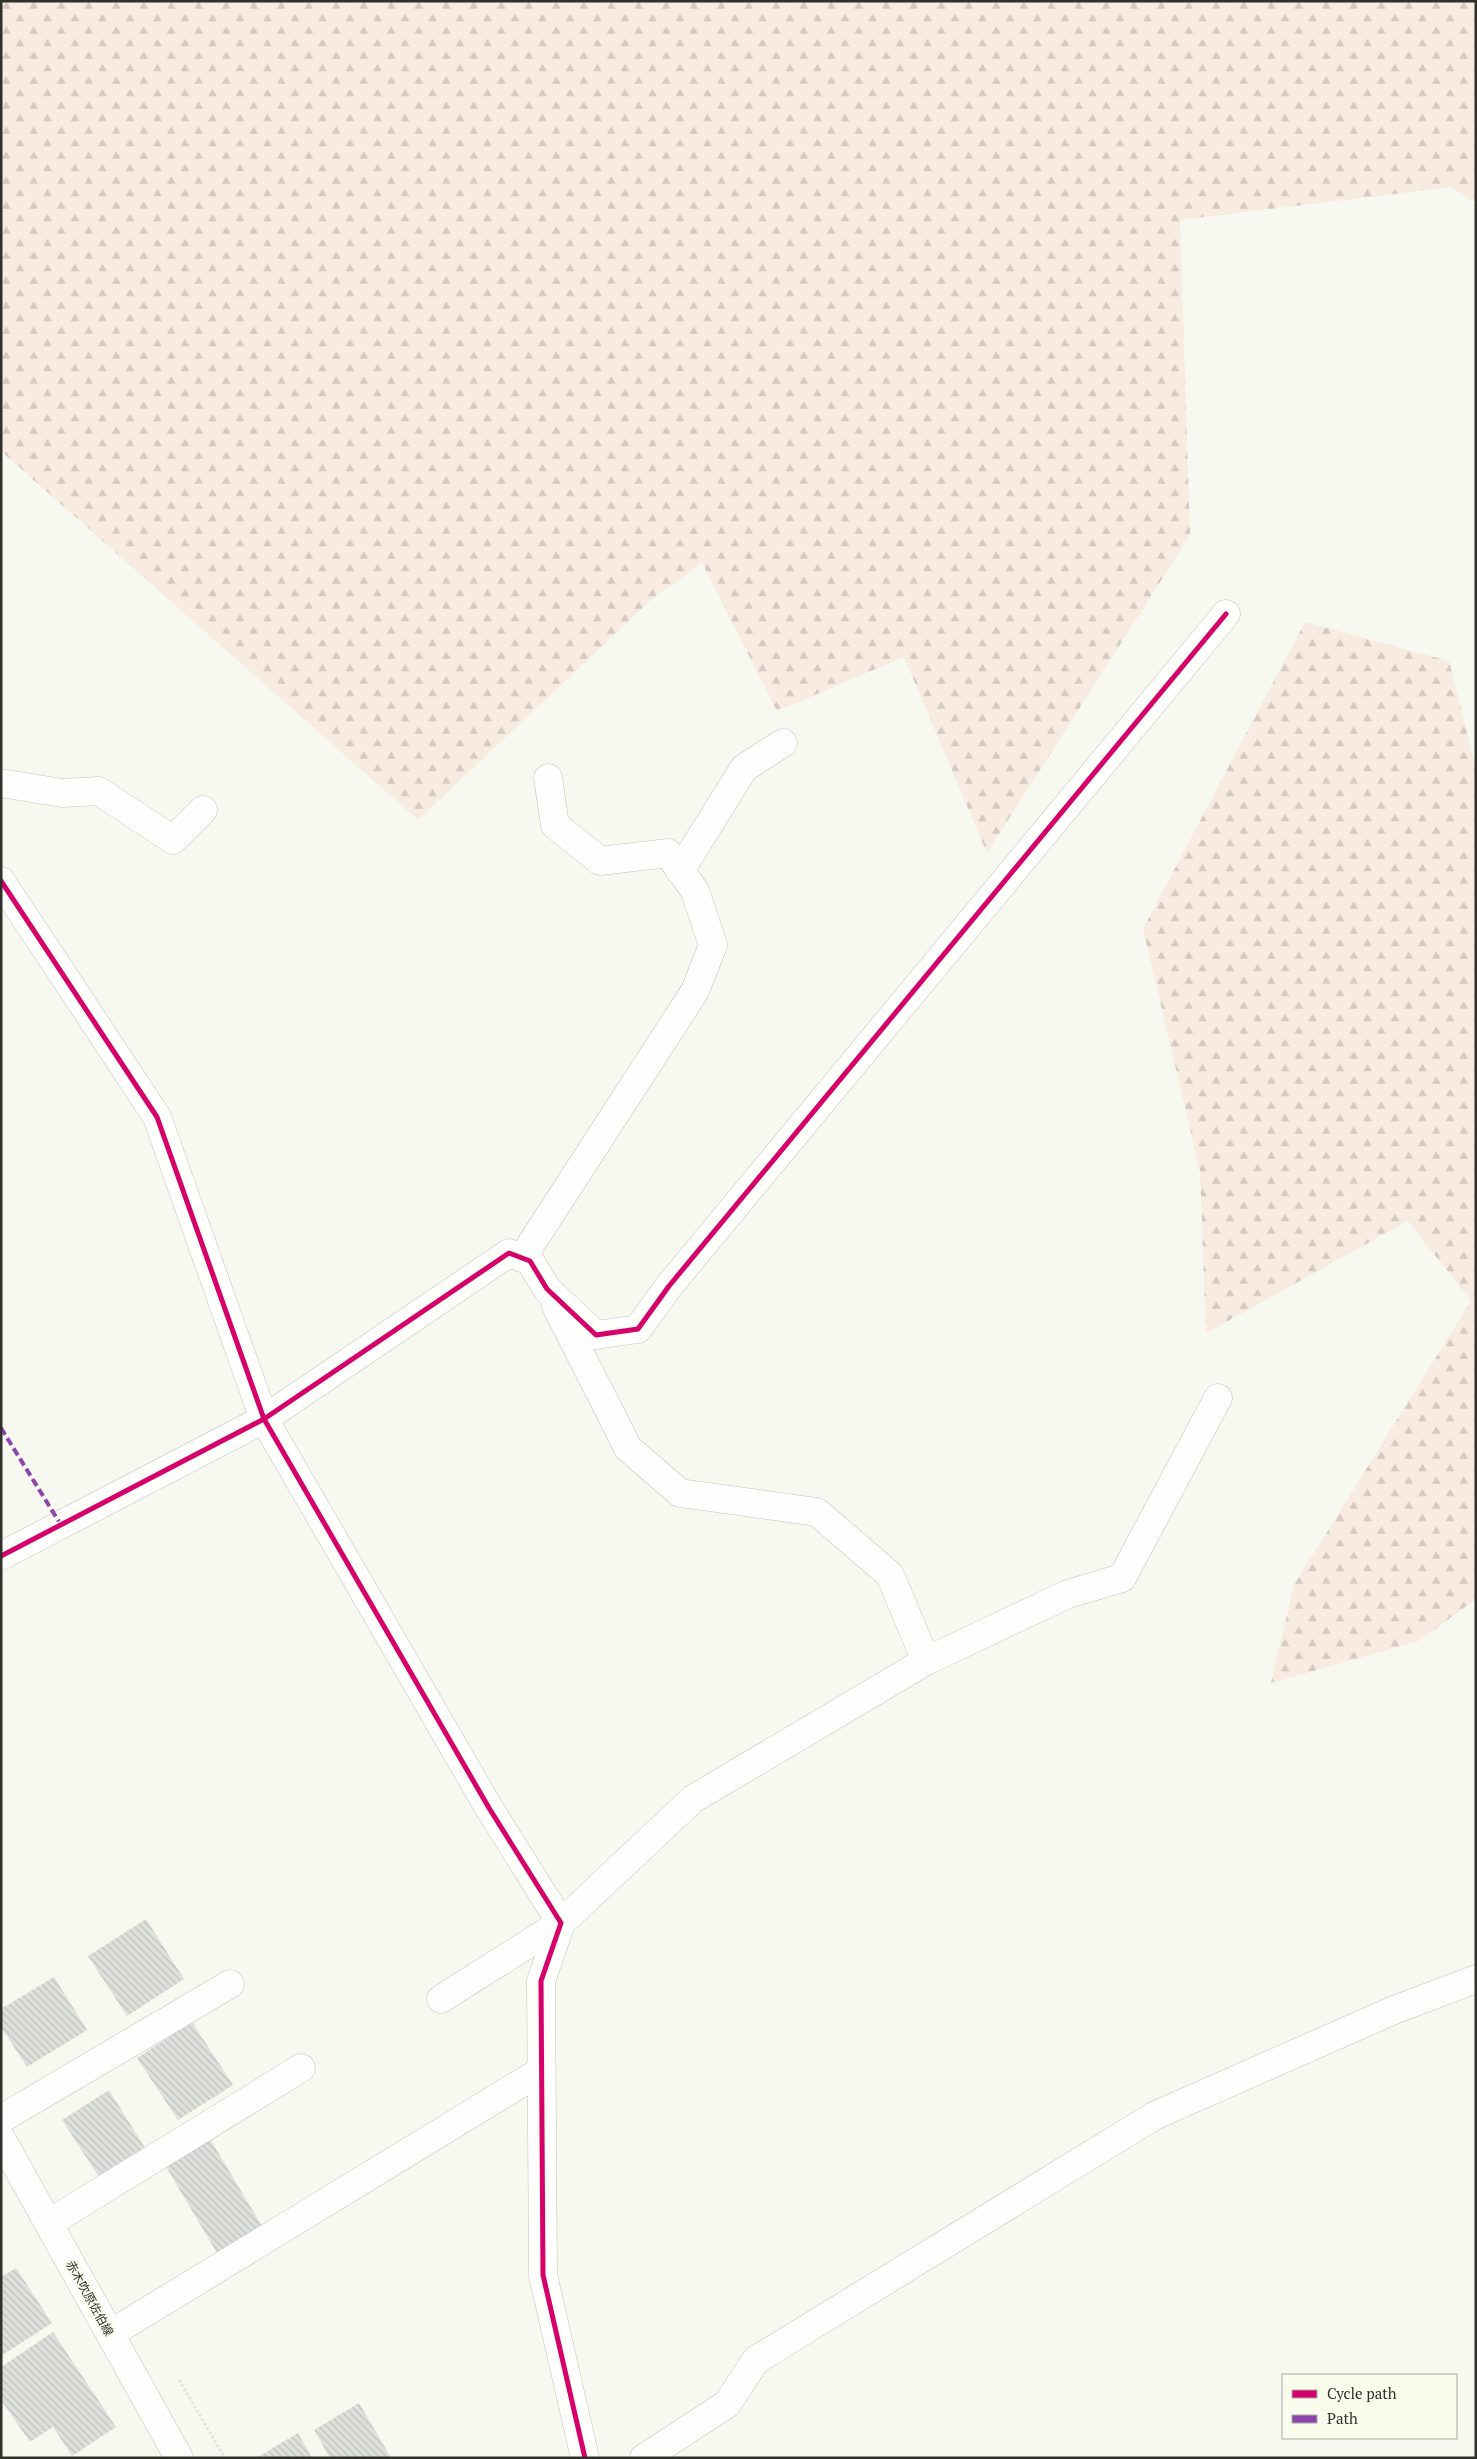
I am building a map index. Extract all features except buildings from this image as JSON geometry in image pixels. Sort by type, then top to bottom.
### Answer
[{"type":"street","points":[[547,1289],[596,1335],[638,1329],[675,1279],[1226,614]]},
{"type":"street","points":[[680,871],[744,768],[783,743]]},
{"type":"street","points":[[522,1258],[695,991],[712,945],[696,891],[668,853],[600,861],[555,825],[548,778]]},
{"type":"street","points":[[1,783],[62,793],[99,791],[173,840],[203,810]]},
{"type":"street","points":[[1,881],[157,1117],[214,1272],[264,1419],[490,1808],[561,1923]]},
{"type":"street","points":[[1,1556],[264,1419],[509,1253],[530,1261],[547,1289],[628,1448],[680,1492],[817,1512],[890,1575],[926,1661]]},
{"type":"street","points":[[441,1999],[561,1923],[692,1799],[926,1661],[1068,1594],[1122,1578],[1218,1398]]},
{"type":"street","points":[[561,1923],[541,1981],[543,2275],[585,2458]]},
{"type":"street","points":[[644,2458],[727,2404],[756,2360],[1154,2116],[1394,2010],[1476,1979]]},
{"type":"street","points":[[1,2119],[230,1984]]},
{"type":"street","points":[[49,2223],[301,2068]]},
{"type":"street","points":[[110,2334],[541,2071]]},
{"type":"street","name":"赤木吹原佐伯線","points":[[1,2138],[179,2458]]},
{"type":"green space","points":[[1,1],[1476,1],[1476,203],[1451,187],[1180,220],[1190,535],[987,853],[904,657],[777,711],[702,563],[653,598],[418,820],[1,451]]},
{"type":"green space","points":[[1305,622],[1449,661],[1476,769],[1476,1599],[1419,1641],[1271,1683],[1294,1585],[1471,1301],[1408,1221],[1206,1333],[1200,1171],[1143,929]]},
{"type":"marked path","points":[[1,1428],[61,1525]]},
{"type":"cycle path","points":[[1,1556],[264,1419],[509,1253],[530,1261],[547,1289],[596,1335],[638,1329],[669,1286],[1226,614]]},
{"type":"cycle path","points":[[1,881],[157,1117],[264,1419],[489,1808],[561,1923],[541,1981],[543,2275],[585,2458]]}]
